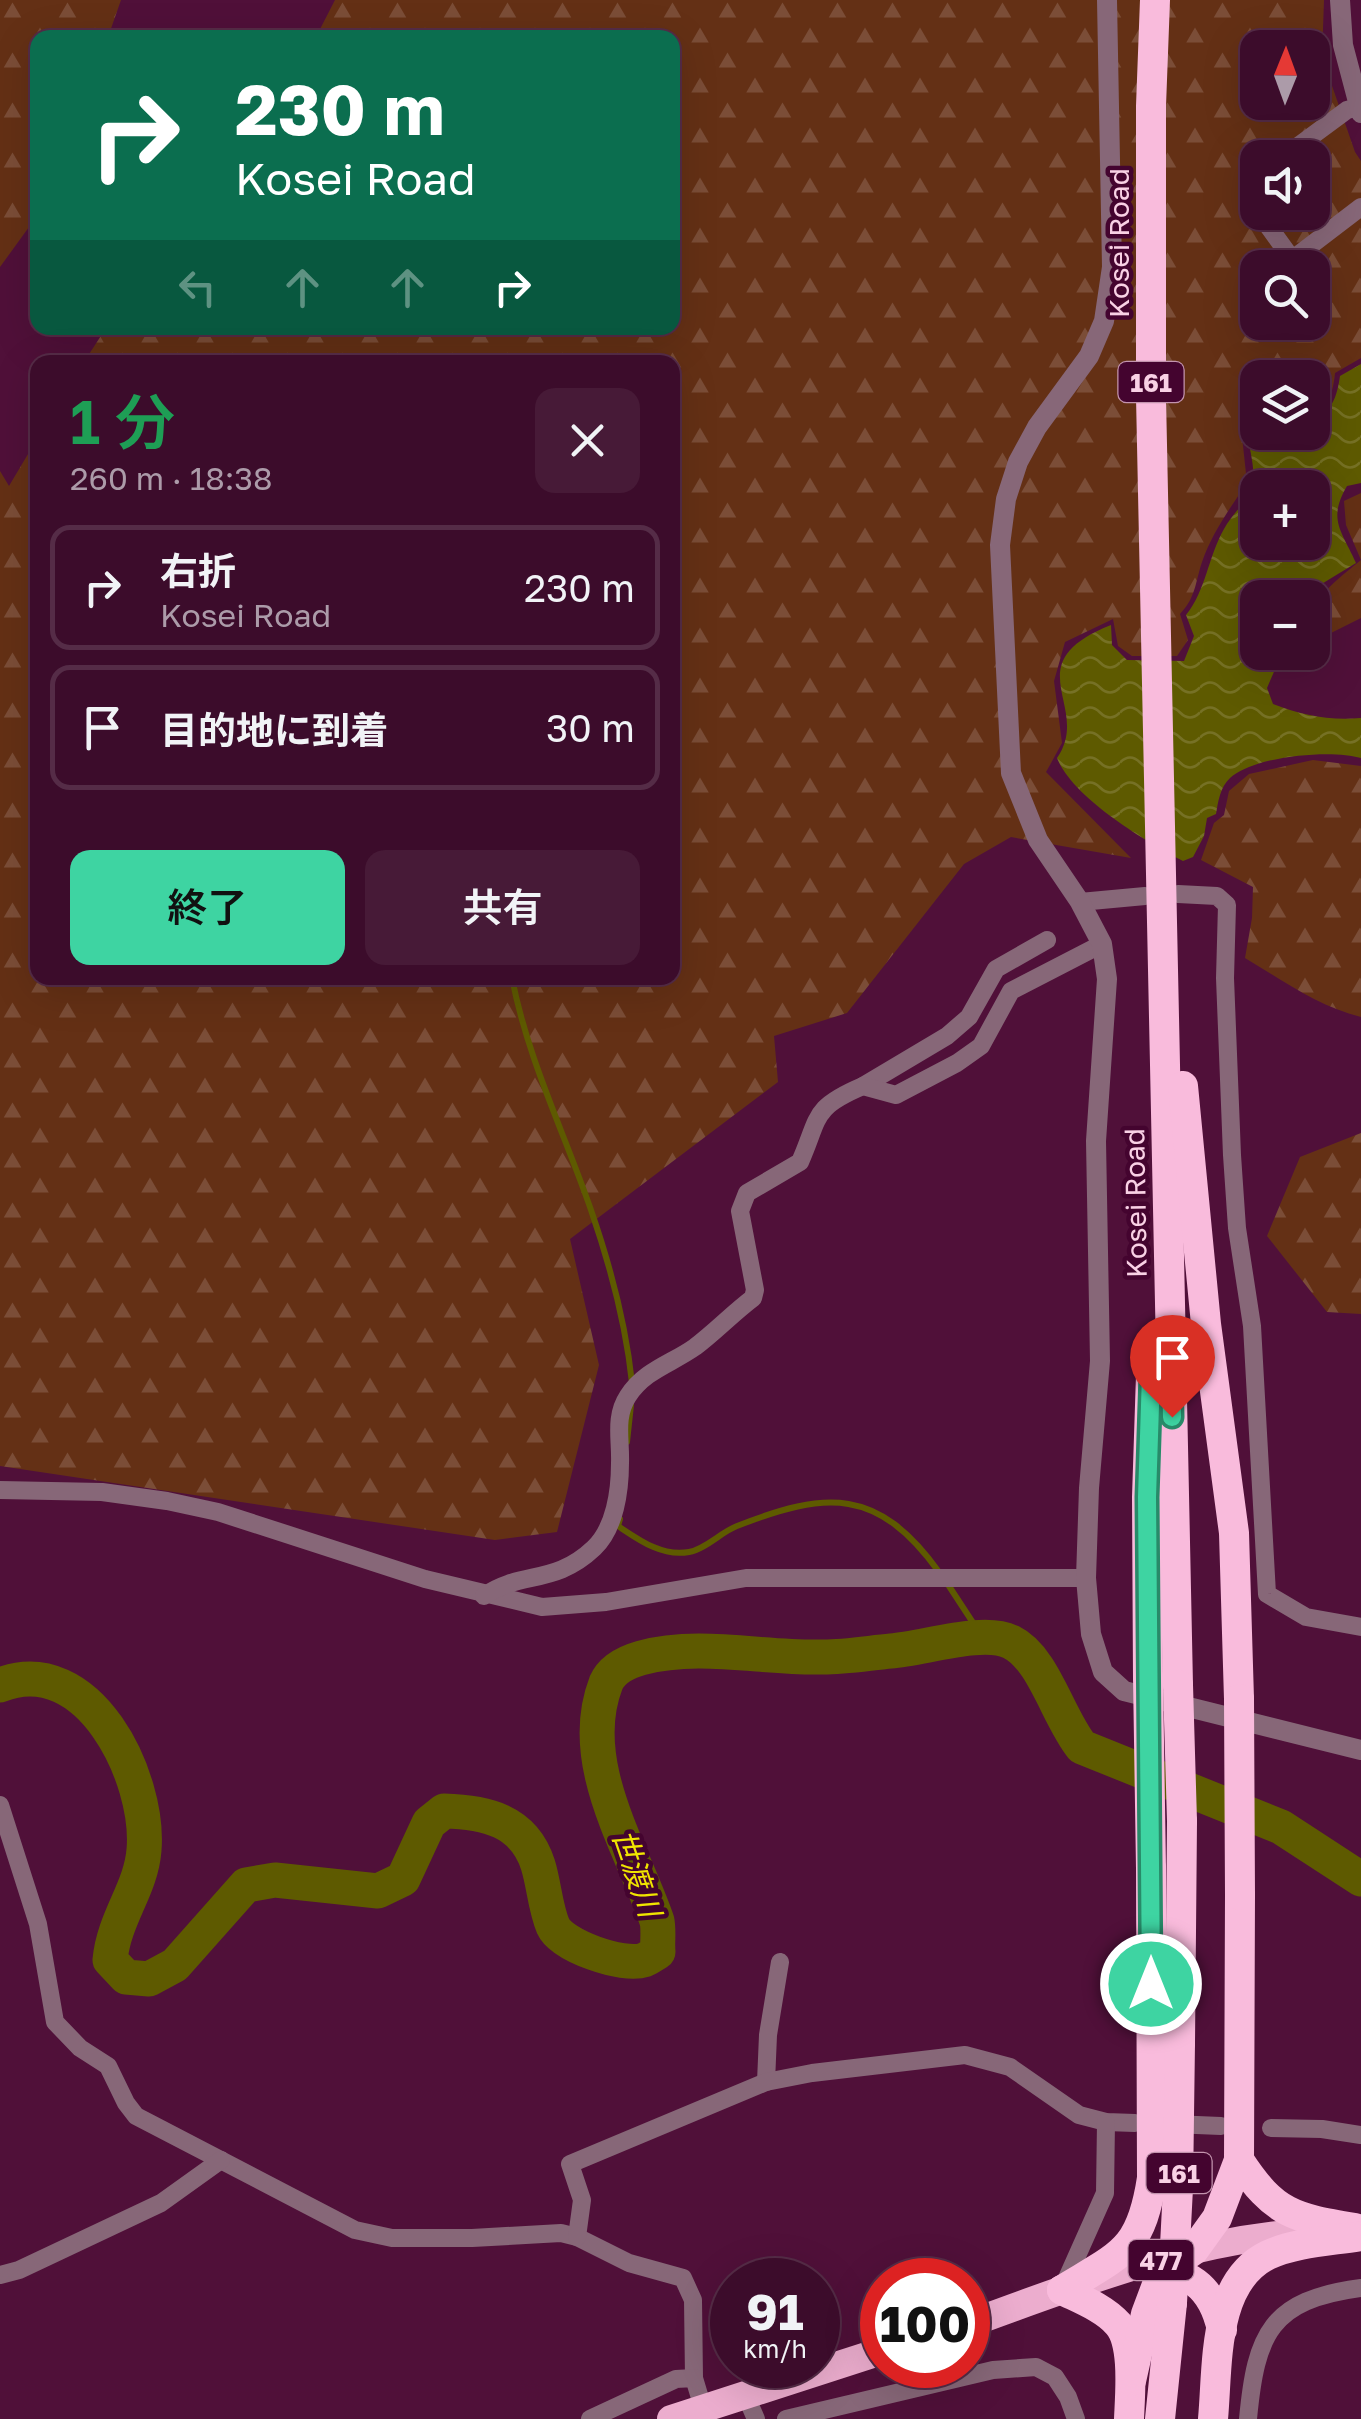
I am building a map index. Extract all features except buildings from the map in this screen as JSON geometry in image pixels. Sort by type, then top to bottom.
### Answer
[{"type":"highway","name":"Kosei Road","points":[[1147,0],[1155,659],[1182,1821],[1178,2188],[1160,2419]]},
{"type":"highway","name":"Kosei Road","points":[[1151,106],[1155,0]]},
{"type":"highway","points":[[1155,2267],[1194,2250],[1217,2218],[1239,2160],[1239,1699],[1234,1533],[1206,1324],[1162,900]]},
{"type":"highway","points":[[1131,2381],[1125,2337],[1118,2324],[1062,2290],[1115,2258],[1132,2241],[1146,2216],[1152,2178],[1147,1497],[1151,1375],[1170,1330]]},
{"type":"highway","points":[[1239,2160],[1255,2185],[1278,2206],[1302,2218],[1361,2232]]},
{"type":"highway","points":[[1152,2178],[1164,2220],[1194,2250]]},
{"type":"highway","points":[[1213,2419],[1222,2330],[1233,2289],[1251,2266],[1290,2248],[1361,2232]]},
{"type":"highway","name":"477","points":[[1194,2250],[1285,2234],[1361,2232]]},
{"type":"highway","points":[[1155,2267],[1186,2276],[1204,2289],[1217,2308],[1222,2330]]},
{"type":"highway","points":[[1129,2419],[1131,2381],[1155,2267]]},
{"type":"highway","name":"477","points":[[990,2316],[1062,2290],[1155,2267]]},
{"type":"highway","points":[[671,2419],[703,2408],[750,2407],[860,2360]]},
{"type":"street","points":[[1107,0],[1112,267],[1104,321],[1090,356],[1038,427],[1018,462],[1006,499],[1000,545],[1011,772],[1038,840],[1080,902],[1102,944],[1106,979],[1096,1141],[1100,1362],[1086,1578],[1091,1634],[1103,1672],[1124,1691],[1361,1750]]},
{"type":"street","points":[[1306,140],[1347,110],[1359,110],[1343,45],[1340,0]]},
{"type":"street","points":[[1303,250],[1361,207]]},
{"type":"street","points":[[1080,902],[1217,896],[1228,905],[1224,978],[1236,1228],[1252,1326],[1267,1594],[1306,1617],[1361,1626]]},
{"type":"street","points":[[484,1596],[500,1585],[542,1578],[570,1568],[598,1545],[614,1513],[620,1463],[618,1422],[626,1398],[650,1372],[691,1350],[753,1298],[740,1210],[747,1193],[800,1162],[810,1130],[820,1114],[841,1095],[947,1036],[968,1017],[996,969],[1047,940]]},
{"type":"street","points":[[863,1086],[896,1095],[957,1063],[981,1046],[1011,991],[1102,944]]},
{"type":"street","points":[[0,1490],[102,1492],[167,1500],[218,1512],[484,1596],[542,1607],[606,1602],[746,1578],[1086,1578]]},
{"type":"street","points":[[0,1804],[38,1924],[55,2022],[80,2048],[108,2066],[136,2116],[355,2230],[392,2238],[561,2232],[629,2263],[683,2278],[693,2300],[694,2378],[703,2408]]},
{"type":"street","points":[[766,2082],[768,2035],[780,1962]]},
{"type":"street","points":[[577,2237],[582,2200],[570,2164],[766,2082],[964,2055],[1010,2067],[1079,2115],[1106,2122],[1135,2123]]},
{"type":"street","points":[[1062,2290],[1105,2192],[1106,2122]]},
{"type":"street","points":[[1164,2124],[1222,2126]]},
{"type":"street","points":[[1271,2128],[1322,2128],[1361,2135]]},
{"type":"street","points":[[0,2275],[19,2270],[160,2203],[221,2160]]},
{"type":"street","points":[[1248,2419],[1256,2364],[1272,2326],[1292,2307],[1338,2291],[1361,2288]]},
{"type":"street","points":[[786,2419],[993,2370],[1036,2367],[1054,2377],[1068,2397],[1076,2419]]},
{"type":"street","points":[[590,2419],[676,2378],[694,2378]]},
{"type":"green space","points":[[0,0],[121,0],[110,30],[30,30],[30,226],[0,267]]},
{"type":"green space","points":[[335,0],[1324,0],[1323,30],[1240,30],[1240,120],[1330,120],[1330,80],[1361,161],[1361,358],[1335,373],[1330,395],[1330,360],[1240,360],[1240,450],[1243,450],[1246,470],[1240,470],[1240,494],[1211,541],[1192,596],[1180,614],[1188,640],[1177,656],[1132,656],[1118,646],[1113,619],[1065,642],[1054,681],[1062,743],[1046,772],[1131,858],[1011,837],[964,864],[847,1013],[774,1036],[778,1082],[570,1239],[599,1365],[557,1532],[495,1540],[0,1466],[0,471],[9,486],[30,451],[30,985],[680,985],[680,355],[89,355],[101,335],[680,335],[680,30],[320,30]]},
{"type":"green space","points":[[1361,493],[1361,560],[1346,525],[1344,501]]},
{"type":"green space","points":[[1361,560],[1361,618],[1330,634],[1330,587]]},
{"type":"green space","points":[[1313,760],[1361,766],[1361,1017],[1316,1000],[1245,958],[1253,887],[1201,860],[1214,823],[1224,815],[1229,791],[1249,774]]},
{"type":"green space","points":[[1361,1133],[1361,1314],[1327,1312],[1267,1236],[1300,1157]]},
{"type":"water","points":[[1361,364],[1361,483],[1347,486],[1337,517],[1356,563],[1328,580],[1240,580],[1240,670],[1275,670],[1267,688],[1273,704],[1316,716],[1361,718],[1361,758],[1331,754],[1293,756],[1241,770],[1224,786],[1216,814],[1207,818],[1204,836],[1193,857],[1183,861],[1112,817],[1065,773],[1057,758],[1066,739],[1067,721],[1060,671],[1066,655],[1082,640],[1111,625],[1112,645],[1127,660],[1184,661],[1194,636],[1186,615],[1224,529],[1240,507],[1240,560],[1330,560],[1330,470],[1253,470],[1250,450],[1330,450],[1330,406],[1340,376]]},
{"type":"waterway","points":[[514,985],[537,1067],[605,1252],[632,1383]]},
{"type":"waterway","points":[[627,1442],[631,1405]]},
{"type":"waterway","points":[[620,1519],[618,1526],[643,1542],[679,1553],[695,1550],[731,1529],[769,1514],[798,1506],[848,1504],[872,1511],[894,1524],[939,1572]]},
{"type":"waterway","points":[[947,1583],[983,1638]]},
{"type":"waterway","name":"世渡川","points":[[0,1685],[32,1679],[61,1686],[86,1703],[108,1727],[125,1757],[137,1789],[144,1850],[138,1878],[112,1945],[110,1960],[126,1977],[149,1979],[175,1965],[246,1885],[275,1880],[378,1891],[403,1879],[429,1823],[444,1811],[501,1821],[523,1838],[538,1865],[553,1926],[568,1941],[622,1960],[644,1960],[658,1952],[657,1921],[610,1805],[602,1774],[597,1744],[598,1713],[606,1683],[621,1667],[641,1658],[686,1651],[832,1657],[969,1638],[1011,1642],[1033,1661],[1082,1747],[1281,1827],[1361,1879]]},
{"type":"route","points":[[1151,1984],[1147,1497],[1151,1375],[1170,1330],[1172,1417]]}]
